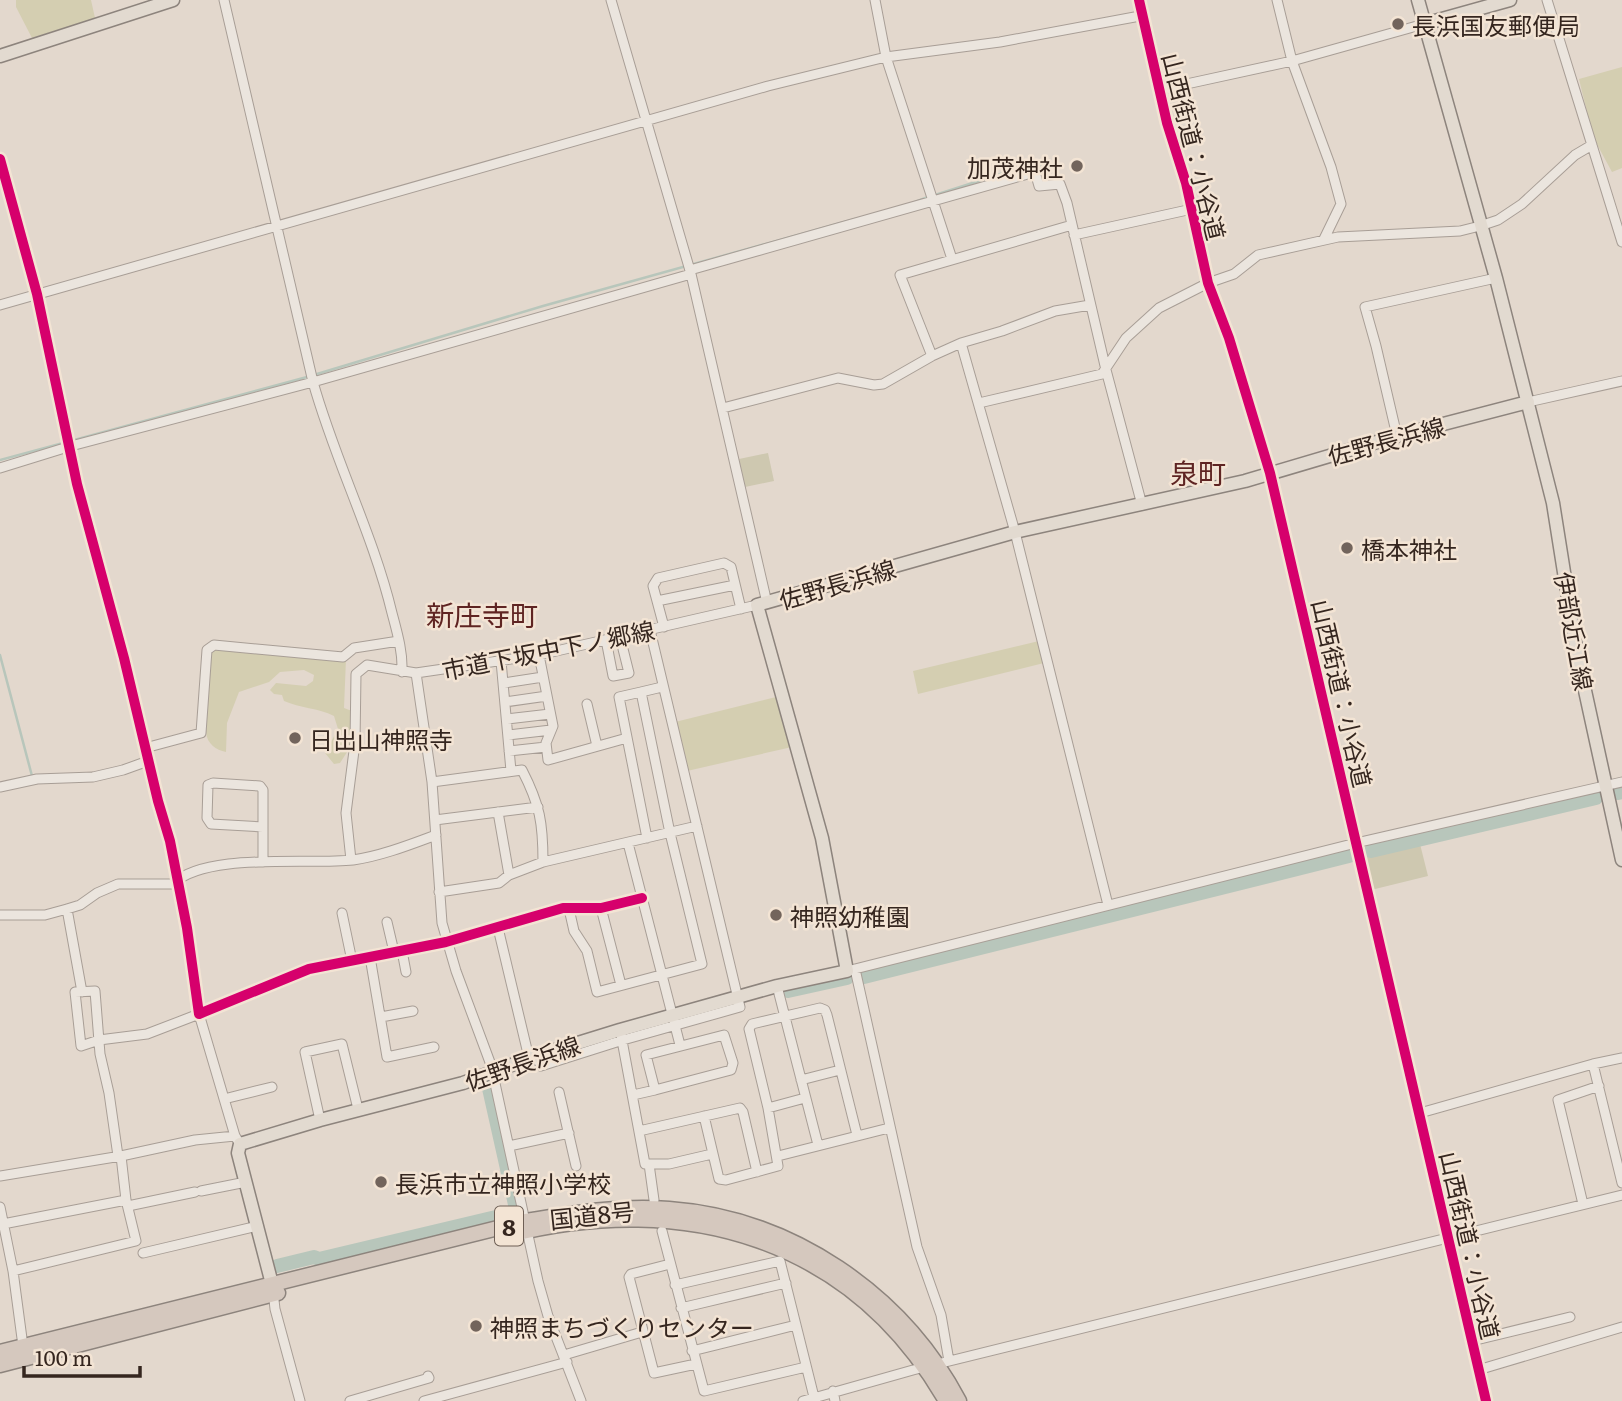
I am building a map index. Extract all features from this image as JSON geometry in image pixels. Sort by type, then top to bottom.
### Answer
[{"type":"highway","name":"国道8号","points":[[0,1352],[595,1210],[668,1209],[701,1213],[768,1232],[802,1246],[834,1264],[876,1295],[896,1315],[937,1364],[959,1401]]},
{"type":"highway","name":"国道8号","points":[[0,1365],[273,1289]]},
{"type":"highway","name":"国道8号","points":[[937,1364],[946,1401]]},
{"type":"main road","points":[[0,56],[173,0]]},
{"type":"main road","points":[[1418,0],[1528,402]]},
{"type":"main road","points":[[1424,24],[1510,0]]},
{"type":"main road","name":"佐野長浜線","points":[[238,1140],[492,1073],[739,1002],[777,986],[851,970],[822,838],[762,604],[1015,532],[1245,481],[1397,436],[1528,402]]},
{"type":"main road","name":"伊部近江線","points":[[1528,402],[1553,503],[1577,654],[1622,860]]},
{"type":"main road","points":[[238,1140],[238,1153],[273,1289]]},
{"type":"street","points":[[224,0],[312,377],[324,420],[379,563],[399,641],[402,672]]},
{"type":"street","points":[[611,0],[689,268],[723,408],[762,604]]},
{"type":"street","points":[[875,0],[886,57],[952,258]]},
{"type":"street","name":"山西街道：小谷道","points":[[1139,0],[1140,16],[1192,209],[1208,283],[1233,350],[1270,473],[1486,1401]]},
{"type":"street","points":[[1277,0],[1292,61],[1331,167],[1341,204],[1324,239]]},
{"type":"street","points":[[1547,0],[1622,242]]},
{"type":"street","points":[[0,305],[768,86],[886,57],[1000,42],[1140,16]]},
{"type":"street","points":[[1159,90],[1292,61],[1424,24]]},
{"type":"street","points":[[979,403],[1102,374],[1126,338],[1159,308],[1208,283],[1234,274],[1258,255],[1324,239],[1460,231],[1498,220],[1522,204],[1575,155],[1592,145]]},
{"type":"street","points":[[0,159],[37,294],[77,484],[170,841],[199,1014],[238,1140],[195,1139],[119,1156],[0,1176]]},
{"type":"street","points":[[0,468],[689,268],[1035,172],[1039,187],[1060,184],[1067,203],[1106,370],[1142,505]]},
{"type":"street","points":[[932,356],[900,275],[952,258],[1073,230],[1192,209]]},
{"type":"street","points":[[1397,436],[1364,307],[1496,278]]},
{"type":"street","points":[[723,408],[838,378],[874,385],[883,384],[961,342],[1002,331],[1055,311],[1090,305]]},
{"type":"street","points":[[961,342],[1015,532],[1108,905]]},
{"type":"street","points":[[1528,402],[1622,381]]},
{"type":"street","points":[[664,627],[653,586],[658,578],[689,570],[724,563],[730,567],[741,609]]},
{"type":"street","points":[[657,601],[735,585]]},
{"type":"street","name":"市道下坂中下ノ郷線","points":[[581,1401],[548,1316],[492,1073],[446,942],[439,892],[432,782],[416,673],[539,655],[762,604]]},
{"type":"street","points":[[650,630],[739,1002]]},
{"type":"street","points":[[606,640],[614,676],[629,673],[620,637]]},
{"type":"street","points":[[145,748],[201,733],[207,650],[214,645],[343,657],[354,648],[399,641]]},
{"type":"street","points":[[539,655],[553,726],[546,747],[548,760],[627,738]]},
{"type":"street","points":[[501,661],[511,771]]},
{"type":"street","points":[[351,860],[346,813],[355,743],[356,674],[367,665],[416,673]]},
{"type":"street","points":[[504,683],[543,677]]},
{"type":"street","points":[[647,838],[620,697],[662,687]]},
{"type":"street","points":[[569,909],[574,931],[587,951],[597,992],[702,964],[670,832],[641,692]]},
{"type":"street","points":[[505,702],[547,696]]},
{"type":"street","points":[[587,704],[597,747]]},
{"type":"street","points":[[506,719],[550,714]]},
{"type":"street","points":[[508,735],[551,730]]},
{"type":"street","points":[[509,751],[546,747]]},
{"type":"street","points":[[0,788],[37,779],[93,776],[123,770],[148,761]]},
{"type":"street","points":[[432,782],[522,770],[538,807],[543,827],[543,862]]},
{"type":"street","points":[[937,1364],[941,1315],[916,1247],[851,970],[1356,843],[1622,782]]},
{"type":"street","points":[[263,827],[211,824],[207,818],[208,785],[260,786],[263,790],[263,827],[263,862]]},
{"type":"street","points":[[435,820],[538,807]]},
{"type":"street","points":[[498,812],[509,875]]},
{"type":"street","points":[[439,892],[499,883],[509,875],[543,862],[697,826]]},
{"type":"street","points":[[0,915],[45,915],[80,905],[97,893],[118,884],[173,884],[182,875],[201,868],[263,862],[351,860],[397,849],[436,835]]},
{"type":"street","points":[[628,843],[680,1045]]},
{"type":"street","points":[[13,1271],[136,1241],[99,1040],[95,991],[75,992],[81,1046],[99,1040],[147,1034],[292,974],[446,942],[563,908],[601,908],[642,898]]},
{"type":"street","points":[[601,908],[621,985]]},
{"type":"street","points":[[67,909],[82,992]]},
{"type":"street","points":[[342,913],[352,961]]},
{"type":"street","points":[[387,922],[406,971]]},
{"type":"street","points":[[498,928],[536,1059]]},
{"type":"street","points":[[369,957],[387,1057],[433,1046]]},
{"type":"street","points":[[777,986],[818,1145]]},
{"type":"street","points":[[704,1116],[717,1176],[721,1180],[776,1169],[778,1156],[749,1029],[752,1024],[820,1008],[825,1010],[857,1135]]},
{"type":"street","points":[[381,1017],[413,1011]]},
{"type":"street","points":[[621,1035],[645,1164],[669,1164],[712,1154]]},
{"type":"street","points":[[633,1095],[654,1090],[728,1072],[733,1063],[724,1035],[646,1055],[654,1090]]},
{"type":"street","points":[[320,1120],[305,1052],[342,1044],[358,1110]]},
{"type":"street","points":[[1420,1113],[1622,1058]]},
{"type":"street","points":[[1593,1064],[1622,1183]]},
{"type":"street","points":[[801,1080],[840,1070]]},
{"type":"street","points":[[1583,1204],[1558,1100],[1599,1086]]},
{"type":"street","points":[[225,1099],[272,1087]]},
{"type":"street","points":[[559,1093],[576,1166]]},
{"type":"street","points":[[768,1108],[805,1098]]},
{"type":"street","points":[[639,1131],[740,1108],[757,1172]]},
{"type":"street","points":[[778,1156],[889,1128]]},
{"type":"street","points":[[509,1146],[569,1133]]},
{"type":"street","points":[[649,1164],[654,1200]]},
{"type":"street","points":[[3,1224],[246,1182]]},
{"type":"street","points":[[803,1401],[937,1364],[1622,1195]]},
{"type":"street","points":[[0,1207],[5,1256],[13,1271],[23,1346]]},
{"type":"street","points":[[143,1253],[258,1226]]},
{"type":"street","points":[[662,1231],[704,1391],[806,1367]]},
{"type":"street","points":[[675,1285],[777,1260],[782,1265],[814,1397]]},
{"type":"street","points":[[670,1264],[631,1274],[629,1277],[642,1332],[654,1373],[696,1364]]},
{"type":"street","points":[[681,1308],[786,1283]]},
{"type":"street","points":[[273,1289],[275,1308],[300,1401]]},
{"type":"street","points":[[1472,1341],[1570,1317]]},
{"type":"street","points":[[692,1351],[796,1325]]},
{"type":"street","points":[[1478,1370],[1622,1327]]},
{"type":"street","points":[[424,1401],[566,1359],[642,1332]]},
{"type":"street","points":[[350,1401],[365,1399],[429,1378],[428,1376]]},
{"type":"street","points":[[833,1391],[835,1401]]},
{"type":"shaded area","points":[[16,0],[91,0],[95,18],[32,38],[16,7]]},
{"type":"shaded area","points":[[1622,67],[1622,168],[1612,172],[1593,137],[1579,79]]},
{"type":"shaded area","points":[[768,453],[774,481],[745,487],[739,459]]},
{"type":"shaded area","points":[[1039,641],[1044,663],[918,694],[913,671]]},
{"type":"shaded area","points":[[214,647],[346,659],[344,708],[352,711],[351,746],[340,763],[334,764],[325,753],[338,729],[334,716],[284,701],[282,695],[274,694],[270,690],[276,683],[306,686],[313,681],[314,675],[304,670],[280,672],[269,682],[239,692],[227,723],[226,752],[213,746],[206,732],[209,652]]},
{"type":"shaded area","points":[[776,697],[792,747],[687,771],[675,722]]},
{"type":"shaded area","points":[[1420,844],[1428,876],[1371,890],[1363,858]]},
{"type":"waterway","points":[[935,195],[1007,172],[1046,163]]},
{"type":"waterway","points":[[915,202],[928,197]]},
{"type":"waterway","points":[[0,460],[307,377],[543,306],[855,219]]},
{"type":"waterway","points":[[0,655],[32,776]]},
{"type":"waterway","points":[[1618,793],[1622,792]]},
{"type":"waterway","points":[[1371,851],[1596,798]]},
{"type":"waterway","points":[[864,977],[1349,856]]},
{"type":"waterway","points":[[788,991],[847,978]]},
{"type":"waterway","points":[[277,1266],[314,1257],[319,1259],[513,1213],[516,1209],[488,1084]]},
{"type":"cycle path","points":[[1139,0],[1167,123],[1186,183],[1208,283],[1229,338],[1270,473],[1486,1401]]},
{"type":"cycle path","points":[[0,159],[37,294],[77,484],[170,841],[187,928],[199,1014],[309,969],[446,942],[563,908],[601,908],[642,898]]},
{"type":"place","name":"長浜国友郵便局","points":[[1398,24]]},
{"type":"place","name":"加茂神社","points":[[1077,166]]},
{"type":"place","name":"橋本神社","points":[[1347,548]]},
{"type":"place","name":"日出山神照寺","points":[[295,738]]},
{"type":"place","name":"神照幼稚園","points":[[776,915]]},
{"type":"place","name":"長浜市立神照小学校","points":[[381,1182]]},
{"type":"place","name":"神照まちづくりセンター","points":[[476,1326]]},
{"type":"district","name":"泉町","points":[[1198,472]]},
{"type":"district","name":"新庄寺町","points":[[482,614]]}]
